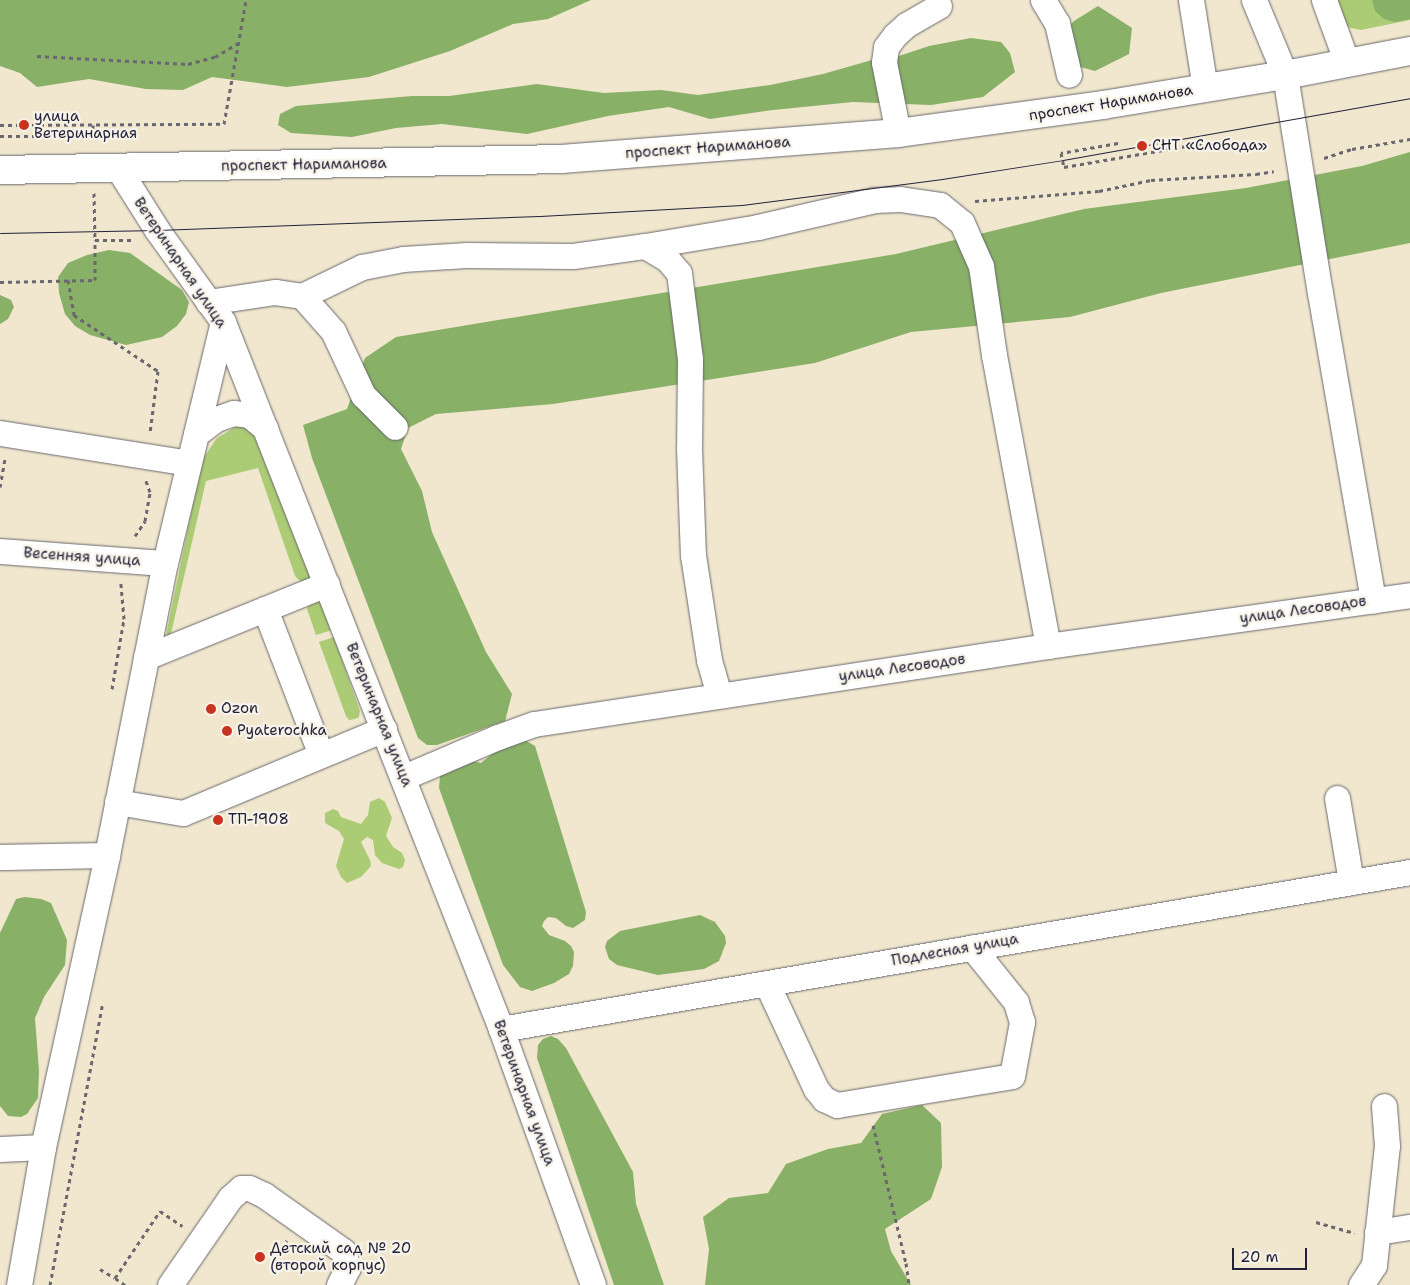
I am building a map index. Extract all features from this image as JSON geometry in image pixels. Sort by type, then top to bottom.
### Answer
[{"type":"main road","name":"проспект Нариманова","points":[[0,170],[562,159],[898,133],[1062,112],[1285,75],[1410,51]]},
{"type":"street","points":[[1043,0],[1057,23],[1069,75]]},
{"type":"street","points":[[1190,0],[1205,88]]},
{"type":"street","points":[[1254,0],[1285,75],[1374,600]]},
{"type":"street","points":[[1324,0],[1348,63]]},
{"type":"street","points":[[898,133],[884,62],[886,48],[895,34],[906,25],[939,6]]},
{"type":"street","name":"Ветеринарная улица","points":[[118,168],[157,230],[223,322],[404,777],[501,1029],[593,1285]]},
{"type":"street","points":[[208,302],[275,292],[302,296],[362,267],[403,259],[466,255],[573,256],[758,227],[874,200],[900,199],[940,205],[962,223],[981,266],[994,355],[1048,646]]},
{"type":"street","points":[[645,246],[668,260],[679,273],[690,359],[689,448],[693,555],[709,660],[719,695]]},
{"type":"street","points":[[302,296],[333,332],[363,395],[395,427]]},
{"type":"street","points":[[19,1285],[43,1148],[106,855],[165,563],[223,322]]},
{"type":"street","points":[[196,434],[216,419],[233,413],[249,415],[265,428]]},
{"type":"street","points":[[3,441],[189,463]]},
{"type":"street","name":"Весенняя улица","points":[[0,551],[165,563]]},
{"type":"street","points":[[146,657],[327,584]]},
{"type":"street","name":"улица Лесоводов","points":[[404,777],[498,737],[534,724],[1048,646],[1410,595]]},
{"type":"street","points":[[265,609],[321,755]]},
{"type":"street","points":[[117,802],[183,813],[384,729]]},
{"type":"street","points":[[1337,798],[1351,882]]},
{"type":"street","points":[[0,857],[106,855]]},
{"type":"street","name":"Подлесная улица","points":[[501,1029],[1410,872]]},
{"type":"street","points":[[766,984],[816,1089],[824,1099],[837,1105],[1012,1076],[1022,1022],[1016,1002],[972,947]]},
{"type":"street","points":[[1361,1285],[1374,1265],[1387,1146],[1384,1106]]},
{"type":"street","points":[[0,1149],[43,1148]]},
{"type":"street","points":[[170,1285],[236,1192],[241,1188],[256,1190],[343,1251],[348,1267],[339,1285]]},
{"type":"street","points":[[1376,1236],[1410,1227]]},
{"type":"path","points":[[0,125],[224,124],[246,0]]},
{"type":"path","points":[[37,56],[188,64],[215,57],[238,44]]},
{"type":"path","points":[[0,136],[93,136],[93,125]]},
{"type":"path","points":[[940,205],[1030,195],[1099,191],[1151,180],[1256,174],[1299,166],[1352,149],[1410,139]]},
{"type":"path","points":[[1118,143],[1062,153],[1064,166],[1222,140]]},
{"type":"path","points":[[0,282],[95,280],[95,240]]},
{"type":"path","points":[[68,280],[74,315],[158,371],[148,457],[144,473],[150,492],[145,521],[124,552],[121,574],[124,619],[110,698]]},
{"type":"path","points":[[0,487],[3,441]]},
{"type":"path","points":[[50,1285],[104,998]]},
{"type":"path","points":[[869,1100],[876,1142],[906,1263],[909,1285]]},
{"type":"path","points":[[115,1278],[160,1211],[202,1239]]},
{"type":"path","points":[[1316,1222],[1376,1236]]},
{"type":"path","points":[[100,1269],[125,1285]]},
{"type":"green space","points":[[0,0],[591,0],[548,19],[513,24],[450,51],[369,77],[287,87],[212,77],[183,90],[146,89],[89,79],[37,87],[20,73],[0,66]]},
{"type":"green space","points":[[1327,0],[1410,0],[1410,20],[1361,30],[1351,28],[1342,23]]},
{"type":"green space","points":[[1372,0],[1410,0],[1410,19],[1395,22],[1384,19],[1375,11]]},
{"type":"green space","points":[[1098,6],[1132,28],[1129,54],[1095,71],[1055,60],[1052,43],[1074,21]]},
{"type":"green space","points":[[971,38],[1001,42],[1010,53],[1015,72],[983,97],[931,105],[853,102],[710,119],[669,107],[608,116],[527,134],[442,124],[396,128],[352,137],[291,133],[278,125],[280,114],[296,106],[412,96],[449,96],[537,84],[604,93],[661,90],[698,95],[770,85],[823,74],[886,56],[899,56],[929,46]]},
{"type":"green space","points":[[1410,152],[1410,243],[1161,293],[1070,317],[911,332],[815,363],[553,404],[436,414],[408,428],[401,449],[422,491],[432,532],[486,652],[512,694],[505,721],[437,745],[427,745],[418,738],[312,458],[303,425],[347,409],[365,358],[396,337],[896,254],[1084,209],[1246,188],[1362,166]]},
{"type":"green space","points":[[109,250],[130,253],[182,290],[189,302],[186,314],[177,326],[162,337],[126,345],[90,335],[75,326],[65,314],[59,293],[58,277],[68,263],[87,255]]},
{"type":"green space","points":[[0,295],[11,300],[14,307],[8,319],[0,324]]},
{"type":"green space","points":[[237,426],[251,427],[313,577],[301,582],[295,576],[258,468],[206,481],[170,638],[167,636],[167,630],[202,460],[217,438]]},
{"type":"green space","points":[[316,601],[321,603],[332,630],[316,635],[307,609],[309,604]]},
{"type":"green space","points":[[334,637],[360,711],[359,717],[355,719],[349,720],[346,716],[319,642]]},
{"type":"green space","points":[[523,739],[535,746],[586,912],[585,920],[573,928],[566,926],[556,918],[548,917],[544,921],[542,926],[549,935],[565,941],[571,946],[574,952],[573,966],[569,974],[554,983],[532,991],[520,987],[503,965],[439,788],[443,769],[468,760],[481,763],[498,749]]},
{"type":"green space","points":[[379,798],[385,802],[392,818],[386,836],[393,847],[402,853],[405,860],[403,867],[399,869],[382,863],[375,855],[373,840],[367,837],[361,842],[371,866],[361,877],[347,883],[341,877],[336,866],[344,839],[339,831],[325,823],[325,813],[333,809],[338,811],[341,817],[361,824],[368,815],[370,802]]},
{"type":"green space","points":[[25,897],[41,899],[51,903],[67,940],[65,965],[44,997],[35,1018],[39,1071],[38,1098],[27,1114],[21,1117],[8,1116],[0,1106],[0,933],[16,899]]},
{"type":"green space","points":[[700,915],[715,922],[725,936],[726,943],[719,961],[704,969],[658,975],[617,965],[609,959],[605,947],[607,941],[620,931]]},
{"type":"green space","points":[[551,1036],[558,1039],[566,1048],[633,1172],[636,1204],[664,1285],[614,1285],[537,1058],[538,1045],[543,1039]]},
{"type":"green space","points":[[922,1105],[941,1123],[942,1167],[931,1199],[885,1229],[891,1251],[911,1285],[705,1285],[709,1249],[703,1217],[729,1198],[768,1193],[786,1164],[828,1149],[861,1143],[882,1114]]},
{"type":"tram line","points":[[0,233],[157,230],[540,216],[742,205],[942,179],[1063,160],[1410,98]]},
{"type":"place","name":"улица Ветеринарная","points":[[24,125]]},
{"type":"place","name":"СНТ «Слобода»","points":[[1142,146]]},
{"type":"place","name":"Ozon","points":[[211,709]]},
{"type":"place","name":"Pyaterochka","points":[[227,731]]},
{"type":"place","name":"ТП-1908","points":[[218,820]]},
{"type":"place","name":"Детский сад № 20 (второй корпус)","points":[[260,1257]]}]
